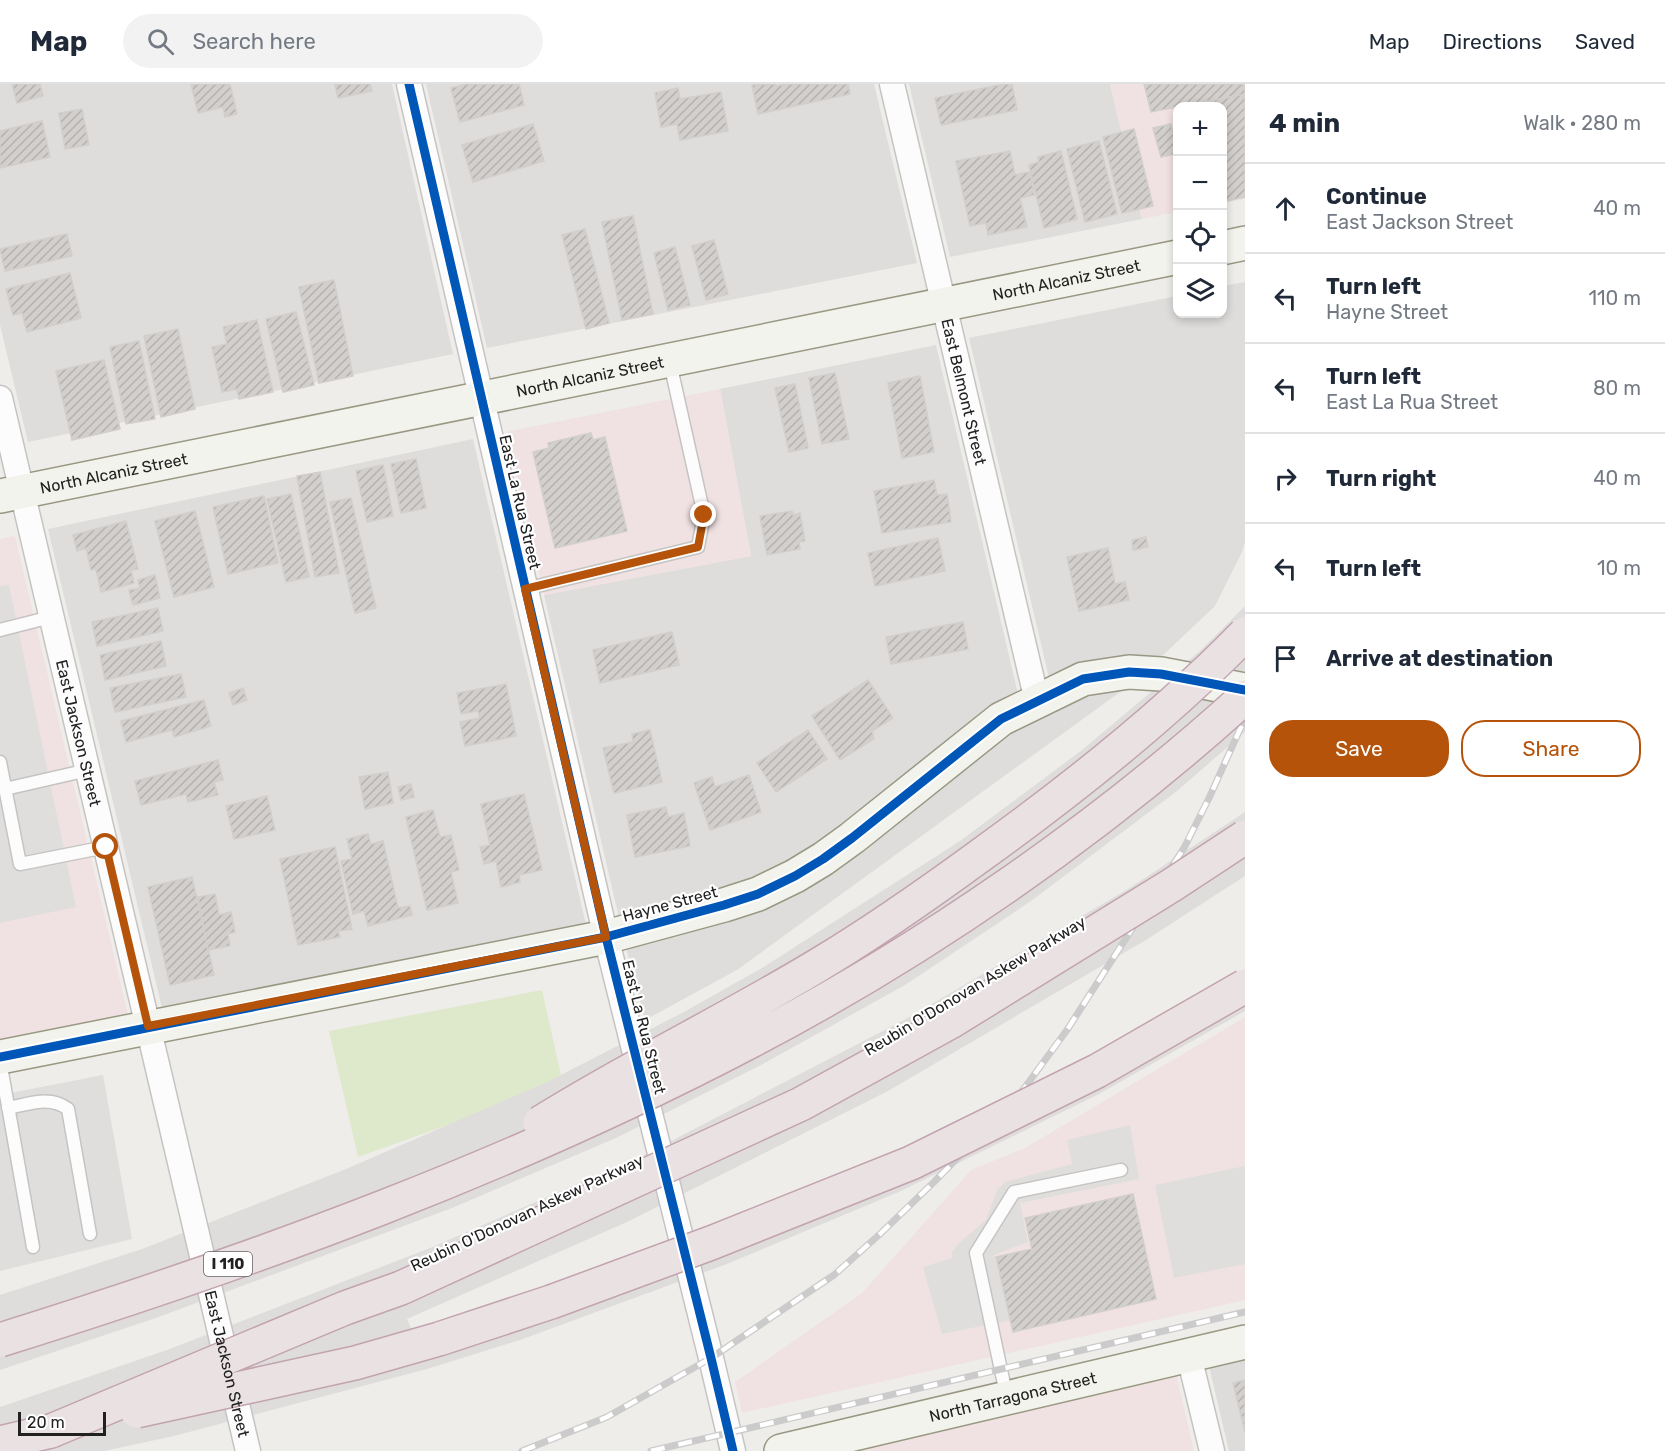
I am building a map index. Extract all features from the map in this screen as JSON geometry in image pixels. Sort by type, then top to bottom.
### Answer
[{"type":"highway","points":[[452,1179],[590,1092],[820,964],[938,886],[1050,805],[1116,751],[1173,702],[1245,634]]},
{"type":"highway","points":[[452,1179],[591,1119],[751,1041],[900,956],[989,897],[1078,833],[1200,737],[1245,697]]},
{"type":"highway","name":"Reubin O'Donovan Askew Parkway","points":[[0,1443],[51,1431],[345,1308],[401,1288],[801,1104],[952,1021],[1172,885],[1245,837]]},
{"type":"highway","points":[[51,1431],[355,1363],[439,1340],[690,1251],[911,1163],[1096,1071],[1245,986]]},
{"type":"highway","name":"I 110","points":[[0,1340],[150,1292],[265,1251],[452,1179]]},
{"type":"street","name":"East La Rua Street","points":[[409,84],[606,937],[733,1451]]},
{"type":"street","name":"East Belmont Street","points":[[892,84],[1037,701]]},
{"type":"street","points":[[1227,247],[1245,243]]},
{"type":"street","name":"North Alcaniz Street","points":[[11,494],[1173,258]]},
{"type":"street","name":"East Jackson Street","points":[[0,398],[11,494],[51,616],[248,1451]]},
{"type":"street","name":"Hayne Street","points":[[0,1059],[148,1026],[606,937],[724,905],[758,894],[795,876],[852,838],[1001,719],[1083,679],[1130,672],[1161,674],[1245,690]]},
{"type":"street","name":"North Tarragona Street","points":[[781,1451],[1245,1342]]},
{"type":"street","points":[[1189,1356],[1212,1451]]},
{"type":"lane","points":[[525,589],[698,547],[704,515],[669,359]]},
{"type":"lane","points":[[0,630],[51,616]]},
{"type":"lane","points":[[0,762],[5,789],[4,808],[20,864],[106,847]]},
{"type":"lane","points":[[5,789],[88,770]]},
{"type":"lane","points":[[0,1059],[33,1247]]},
{"type":"lane","points":[[8,1108],[49,1100],[60,1103],[68,1109],[90,1234]]},
{"type":"lane","points":[[1007,1398],[976,1254],[1014,1192],[1121,1170]]},
{"type":"shaded area","points":[[0,84],[392,84],[453,354],[28,442],[0,325]]},
{"type":"shaded area","points":[[426,84],[874,84],[917,263],[487,348]]},
{"type":"shaded area","points":[[909,84],[1110,84],[1142,219],[950,257]]},
{"type":"shaded area","points":[[1110,84],[1245,84],[1245,199],[1227,202],[1227,102],[1173,102],[1173,213],[1142,219]]},
{"type":"shaded area","points":[[1245,282],[1245,542],[1242,552],[1215,606],[1159,659],[1049,678],[969,338],[1173,297],[1173,318],[1227,318],[1227,285]]},
{"type":"shaded area","points":[[936,345],[1018,694],[841,827],[786,864],[751,880],[619,918],[544,595],[751,556],[720,389]]},
{"type":"shaded area","points":[[720,389],[751,556],[544,595],[506,432]]},
{"type":"shaded area","points":[[473,439],[586,925],[162,1008],[48,529]]},
{"type":"shaded area","points":[[15,536],[128,1015],[0,1042],[0,539]]},
{"type":"shaded area","points":[[9,585],[76,907],[0,923],[0,586]]},
{"type":"shaded area","points":[[1127,687],[737,970],[645,1020],[626,947],[731,919],[1011,731],[1043,715],[1056,713],[1056,709],[1089,693]]},
{"type":"shaded area","points":[[1245,1017],[1245,1300],[742,1413],[735,1382],[862,1293],[971,1170],[1025,1148]]},
{"type":"shaded area","points":[[103,1075],[132,1239],[0,1271],[0,1095]]},
{"type":"shaded area","points":[[1130,1125],[1139,1179],[1020,1203],[1028,1242],[994,1255],[1011,1320],[942,1334],[923,1267],[952,1258],[952,1252],[958,1244],[986,1220],[997,1190],[1005,1182],[1072,1164],[1067,1140]]},
{"type":"shaded area","points":[[1245,1166],[1245,1264],[1174,1278],[1155,1185]]},
{"type":"shaded area","points":[[1245,1357],[1245,1451],[1229,1451],[1209,1366]]},
{"type":"shaded area","points":[[1176,1374],[1194,1451],[847,1451]]},
{"type":"green space","points":[[542,990],[563,1084],[358,1157],[329,1031]]},
{"type":"pier","points":[[1245,606],[1245,732],[1177,791],[1031,901],[905,985],[763,1064],[616,1138],[452,1208],[156,1318],[0,1370],[0,1295],[142,1249],[346,1169],[547,1082],[682,1013],[762,968],[960,841],[1082,750],[1201,650]]},
{"type":"pier","points":[[1245,812],[1245,876],[1146,940],[888,1091],[627,1222],[407,1319],[413,1333],[757,1213],[925,1139],[1093,1055],[1245,969],[1245,1011],[1099,1094],[901,1191],[727,1264],[520,1340],[427,1369],[174,1436],[104,1451],[0,1451],[0,1407],[167,1350],[430,1248],[646,1154],[906,1019],[1128,889]]},
{"type":"building","points":[[12,84],[40,84],[43,96],[17,103]]},
{"type":"building","points":[[191,84],[230,84],[237,114],[225,117],[223,107],[198,113]]},
{"type":"building","points":[[335,84],[370,84],[372,91],[338,98]]},
{"type":"building","points":[[467,84],[519,84],[524,105],[460,122],[451,88]]},
{"type":"building","points":[[775,84],[776,86],[848,84],[850,94],[758,114],[752,85]]},
{"type":"building","points":[[1012,84],[1017,110],[941,125],[935,98]]},
{"type":"building","points":[[1144,84],[1245,84],[1245,94],[1203,102],[1173,102],[1173,108],[1151,112]]},
{"type":"building","points":[[678,88],[680,99],[721,92],[728,131],[680,140],[677,124],[661,127],[655,93]]},
{"type":"building","points":[[1245,94],[1245,197],[1227,201],[1227,102],[1205,102]]},
{"type":"building","points":[[82,109],[89,145],[65,149],[59,113]]},
{"type":"building","points":[[42,121],[50,157],[0,168],[0,131]]},
{"type":"building","points":[[533,124],[544,161],[473,182],[462,145]]},
{"type":"building","points":[[1171,124],[1173,154],[1161,157],[1153,128]]},
{"type":"building","points":[[1134,129],[1153,206],[1122,213],[1103,137]]},
{"type":"building","points":[[1099,141],[1117,214],[1085,222],[1067,149]]},
{"type":"building","points":[[1010,151],[1015,175],[1030,172],[1034,195],[1020,198],[1027,227],[988,235],[986,223],[970,226],[956,161]]},
{"type":"building","points":[[1061,151],[1077,219],[1044,228],[1029,165],[1039,162],[1038,157]]},
{"type":"building","points":[[633,216],[653,314],[622,320],[602,222]]},
{"type":"building","points":[[585,229],[609,323],[586,329],[562,235]]},
{"type":"building","points":[[67,234],[72,256],[5,271],[0,249]]},
{"type":"building","points":[[714,240],[728,294],[706,300],[692,246]]},
{"type":"building","points":[[675,247],[690,305],[668,310],[654,253]]},
{"type":"building","points":[[70,273],[81,318],[27,332],[22,313],[13,315],[6,289]]},
{"type":"building","points":[[334,280],[353,376],[319,383],[299,287]]},
{"type":"building","points":[[296,312],[314,385],[283,392],[266,319]]},
{"type":"building","points":[[257,320],[273,392],[239,399],[237,389],[222,392],[212,347],[227,344],[223,327]]},
{"type":"building","points":[[178,329],[195,409],[161,417],[144,336]]},
{"type":"building","points":[[139,341],[155,419],[126,424],[110,347]]},
{"type":"building","points":[[104,360],[120,429],[72,440],[56,371]]},
{"type":"building","points":[[835,373],[849,439],[822,444],[809,378]]},
{"type":"building","points":[[920,376],[934,452],[902,458],[888,383]]},
{"type":"building","points":[[795,384],[808,448],[789,452],[775,388]]},
{"type":"building","points":[[591,433],[593,440],[605,437],[627,531],[555,548],[533,452],[549,448],[548,443]]},
{"type":"building","points":[[416,459],[426,508],[401,513],[391,464]]},
{"type":"building","points":[[383,465],[393,516],[367,522],[356,471]]},
{"type":"building","points":[[320,472],[339,573],[315,577],[297,476]]},
{"type":"building","points":[[934,480],[937,495],[947,494],[951,522],[882,533],[874,491]]},
{"type":"building","points":[[291,494],[309,577],[286,582],[267,499]]},
{"type":"building","points":[[264,496],[278,563],[228,574],[213,507]]},
{"type":"building","points":[[351,498],[376,608],[355,613],[330,502]]},
{"type":"building","points":[[195,511],[214,587],[174,597],[155,521]]},
{"type":"building","points":[[792,511],[793,515],[800,513],[805,541],[799,542],[800,549],[767,555],[760,516]]},
{"type":"building","points":[[126,521],[138,569],[131,570],[134,583],[101,592],[96,569],[91,570],[86,548],[77,551],[73,535]]},
{"type":"building","points":[[1146,537],[1148,547],[1133,550],[1132,540]]},
{"type":"building","points":[[938,538],[945,571],[875,586],[868,553]]},
{"type":"building","points":[[1108,548],[1115,584],[1125,582],[1129,600],[1079,611],[1067,557]]},
{"type":"building","points":[[155,575],[160,598],[133,605],[129,590],[140,588],[138,580]]},
{"type":"building","points":[[158,608],[163,631],[97,646],[92,622]]},
{"type":"building","points":[[963,622],[968,649],[891,664],[886,637]]},
{"type":"building","points":[[672,632],[679,665],[600,683],[593,650]]},
{"type":"building","points":[[161,641],[166,666],[105,680],[100,655]]},
{"type":"building","points":[[181,674],[186,697],[115,712],[110,688]]},
{"type":"building","points":[[868,680],[893,718],[872,731],[874,739],[840,760],[812,716]]},
{"type":"building","points":[[506,684],[516,736],[465,746],[460,722],[480,718],[478,711],[461,714],[457,693]]},
{"type":"building","points":[[243,688],[247,700],[233,705],[229,693]]},
{"type":"building","points":[[204,700],[211,726],[174,737],[172,730],[126,742],[121,721]]},
{"type":"building","points":[[650,730],[662,782],[614,793],[603,748],[633,742],[632,734]]},
{"type":"building","points":[[808,730],[827,759],[776,792],[757,763]]},
{"type":"building","points":[[218,760],[223,780],[214,782],[218,795],[188,802],[186,794],[141,805],[135,781]]},
{"type":"building","points":[[388,772],[393,803],[365,809],[359,777]]},
{"type":"building","points":[[749,775],[761,812],[710,830],[694,783],[712,777],[715,787]]},
{"type":"building","points":[[411,784],[414,797],[401,800],[398,787]]},
{"type":"building","points":[[524,794],[542,870],[519,875],[520,882],[501,887],[496,861],[484,864],[480,847],[490,845],[481,804]]},
{"type":"building","points":[[267,796],[275,830],[234,839],[226,806]]},
{"type":"building","points":[[666,807],[668,817],[684,813],[690,846],[635,857],[627,815]]},
{"type":"building","points":[[433,810],[440,837],[451,835],[459,870],[451,872],[458,903],[427,910],[406,817]]},
{"type":"building","points":[[368,834],[371,844],[383,841],[398,908],[410,906],[412,915],[368,926],[364,911],[353,914],[341,861],[352,859],[347,839]]},
{"type":"building","points":[[335,847],[352,929],[338,931],[340,937],[298,945],[280,859]]},
{"type":"building","points":[[192,877],[214,975],[170,985],[148,887]]},
{"type":"building","points":[[215,894],[219,915],[231,912],[235,932],[228,934],[230,946],[208,950],[198,897]]},
{"type":"building","points":[[1133,1194],[1156,1299],[1013,1332],[996,1257],[1032,1249],[1025,1218]]},
{"type":"building","points":[[1245,1380],[1245,1432],[1233,1383]]},
{"type":"railway","points":[[522,1451],[607,1417],[711,1358],[834,1275],[934,1182],[1020,1094],[1067,1030],[1184,848],[1245,718]]},
{"type":"railway","points":[[651,1451],[1245,1312]]},
{"type":"cycle path","points":[[409,84],[606,937],[733,1451]]},
{"type":"cycle path","points":[[0,1057],[606,937],[724,905],[758,894],[823,859],[1001,719],[1083,679],[1129,672],[1161,674],[1245,690]]},
{"type":"route","points":[[106,847],[148,1026],[606,937],[525,589],[698,547],[704,515]]}]
